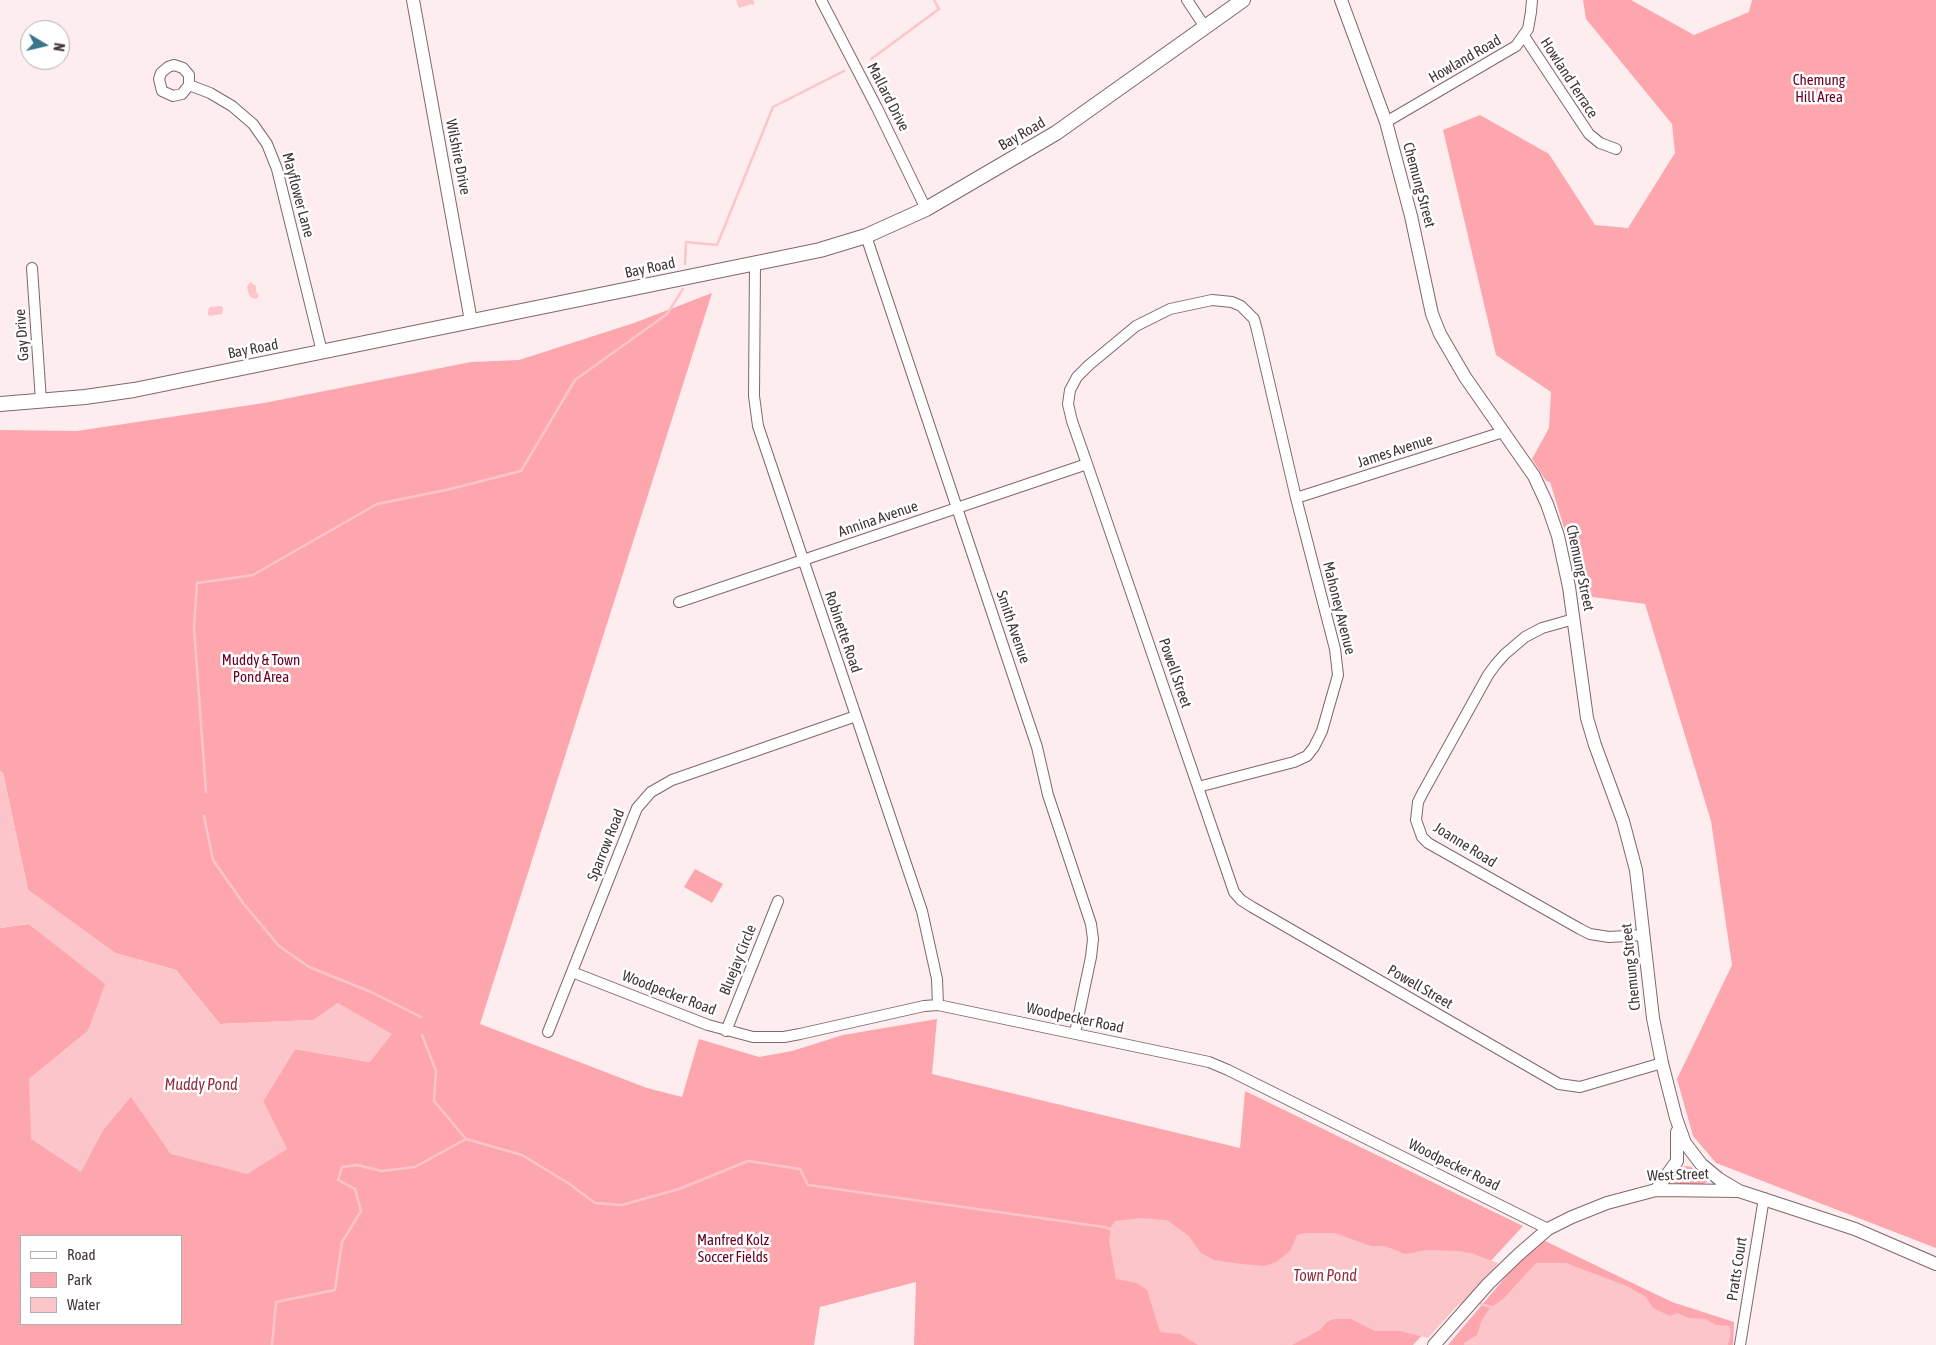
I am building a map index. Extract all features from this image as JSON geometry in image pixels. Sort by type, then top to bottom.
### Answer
[{"type":"main road","name":"Bay Road","points":[[0,404],[134,390],[820,250],[866,236],[926,209],[1056,133],[1243,0]]},
{"type":"street","name":"Wilshire Drive","points":[[413,0],[471,321]]},
{"type":"street","name":"Mallard Drive","points":[[821,0],[877,108],[926,209]]},
{"type":"street","points":[[1188,0],[1205,27]]},
{"type":"street","name":"Chemung Street","points":[[1341,0],[1386,122],[1409,207],[1434,319],[1451,354],[1534,476],[1551,514],[1562,549],[1574,618],[1587,718],[1631,847],[1638,881],[1650,998],[1662,1063],[1676,1118],[1685,1143],[1701,1164],[1716,1177],[1739,1191]]},
{"type":"street","name":"Howland Road","points":[[1386,122],[1509,51],[1520,42],[1530,21],[1532,0]]},
{"type":"street","name":"Howland Terrace","points":[[1524,36],[1589,134],[1600,143],[1616,149]]},
{"type":"street","name":"Mayflower Lane","points":[[189,85],[232,106],[253,124],[267,144],[277,168],[322,352]]},
{"type":"street","name":"Smith Avenue","points":[[866,236],[1037,746],[1048,795],[1091,924],[1093,939],[1091,957],[1075,1033]]},
{"type":"street","name":"Robinette Road","points":[[755,263],[755,411],[763,442],[802,560],[924,916],[937,978],[938,1005]]},
{"type":"street","name":"Gay Drive","points":[[32,268],[41,401]]},
{"type":"street","name":"Powell Street","points":[[1296,498],[1258,330],[1248,311],[1241,306],[1222,300],[1205,300],[1177,307],[1149,318],[1124,336],[1077,377],[1070,390],[1068,404],[1072,422],[1236,896],[1246,904],[1559,1084],[1580,1086],[1662,1063]]},
{"type":"street","name":"James Avenue","points":[[1296,498],[1503,432]]},
{"type":"street","name":"Annina Avenue","points":[[679,602],[1087,464]]},
{"type":"street","name":"Mahoney Avenue","points":[[1198,787],[1300,760],[1311,752],[1322,731],[1337,681],[1337,663],[1296,498]]},
{"type":"street","name":"Joanne Road","points":[[1574,618],[1542,628],[1524,637],[1496,664],[1488,675],[1422,794],[1418,802],[1416,820],[1422,837],[1428,843],[1580,929],[1590,934],[1609,937],[1644,935]]},
{"type":"street","name":"Sparrow Road","points":[[548,1032],[637,808],[651,792],[672,780],[856,716]]},
{"type":"street","name":"Bluejay Circle","points":[[726,1031],[778,901]]},
{"type":"street","name":"Woodpecker Road","points":[[572,972],[726,1031],[753,1037],[784,1036],[924,1006],[938,1005],[1199,1060],[1219,1066],[1548,1229]]},
{"type":"street","name":"Chemung Street","points":[[1656,1190],[1678,1161],[1679,1144],[1676,1118]]},
{"type":"street","name":"West Street","points":[[1434,1345],[1488,1284],[1548,1229],[1607,1203],[1656,1190],[1739,1191],[1855,1229],[1936,1264]]},
{"type":"street","name":"Pratts Court","points":[[1740,1345],[1764,1198]]},
{"type":"green space","name":"Chemung Hill Area","points":[[1583,0],[1631,0],[1694,35],[1749,12],[1752,0],[1936,0],[1936,1248],[1716,1163],[1693,1136],[1677,1079],[1732,965],[1711,821],[1645,604],[1585,596],[1550,482],[1546,481],[1532,459],[1549,428],[1551,392],[1496,355],[1443,130],[1480,115],[1549,154],[1595,225],[1628,228],[1675,153],[1672,124],[1586,19]]},
{"type":"green space","name":"Muddy & Town Pond Area","points":[[712,293],[480,1024],[647,1088],[682,1097],[699,1039],[759,1057],[792,1051],[843,1035],[937,1019],[932,1074],[1240,1148],[1245,1091],[1523,1226],[1413,1345],[914,1345],[916,1282],[820,1307],[814,1345],[0,1345],[0,928],[29,924],[106,984],[88,1031],[29,1079],[80,1172],[103,1130],[131,1096],[171,1154],[287,1149],[263,1101],[295,1049],[370,1062],[338,1003],[314,1020],[220,1024],[176,970],[115,953],[28,890],[3,773],[0,771],[0,430],[77,431],[264,403],[471,362],[519,360],[634,323]]},
{"type":"green space","points":[[695,869],[723,884],[712,903],[684,887]]},
{"type":"green space","points":[[1687,1166],[1705,1178],[1707,1182],[1703,1184],[1677,1184],[1670,1181],[1680,1167]]},
{"type":"green space","points":[[1543,1240],[1672,1302],[1734,1322],[1733,1345],[1448,1345],[1514,1267]]},
{"type":"water","points":[[736,0],[753,0],[755,4],[739,8]]},
{"type":"water","points":[[250,282],[256,286],[259,296],[256,299],[249,295],[247,287]]},
{"type":"water","points":[[221,306],[223,308],[222,314],[208,315],[210,307]]},
{"type":"water","name":"Muddy Pond","points":[[0,771],[3,773],[28,890],[115,953],[176,970],[220,1024],[314,1020],[338,1003],[392,1034],[370,1062],[295,1049],[263,1101],[287,1149],[247,1174],[171,1154],[131,1097],[103,1130],[81,1172],[31,1139],[29,1079],[88,1031],[105,984],[29,924],[0,928]]},
{"type":"water","name":"Town Pond","points":[[1141,1218],[1167,1220],[1189,1236],[1201,1253],[1214,1260],[1241,1264],[1265,1266],[1276,1262],[1290,1251],[1297,1235],[1305,1233],[1335,1233],[1371,1246],[1385,1246],[1405,1254],[1427,1250],[1471,1253],[1498,1263],[1472,1297],[1457,1306],[1428,1338],[1400,1331],[1375,1331],[1351,1319],[1334,1319],[1327,1322],[1320,1330],[1292,1345],[1198,1345],[1180,1334],[1160,1332],[1147,1290],[1137,1283],[1116,1279],[1109,1241],[1111,1227],[1115,1221]]},
{"type":"water","points":[[1536,1263],[1566,1263],[1627,1286],[1646,1297],[1653,1308],[1670,1316],[1677,1313],[1689,1318],[1705,1319],[1716,1325],[1730,1326],[1731,1335],[1728,1345],[1464,1345],[1464,1343],[1477,1335],[1481,1322],[1489,1309],[1503,1299]]},
{"type":"waterway","points":[[871,59],[939,9],[934,0]]},
{"type":"waterway","points":[[685,264],[686,242],[717,245],[773,107],[844,71]]},
{"type":"waterway","points":[[206,792],[194,628],[197,583],[253,575],[377,504],[446,490],[521,471],[575,380],[667,314],[683,289]]},
{"type":"waterway","points":[[204,816],[213,860],[243,903],[279,946],[309,967],[371,992],[421,1017]]},
{"type":"waterway","points":[[422,1035],[436,1071],[434,1101],[466,1139],[522,1155],[568,1183],[595,1203],[622,1205],[679,1189],[748,1161],[800,1169],[808,1185],[1104,1227],[1113,1230]]},
{"type":"waterway","points":[[272,1345],[276,1302],[335,1290],[342,1242],[361,1211],[355,1189],[338,1180],[342,1167],[357,1165],[382,1171],[415,1167],[466,1139]]},
{"type":"waterway","points":[[1481,1304],[1494,1308]]},
{"type":"park label","name":"Manfred Kolz Soccer Fields","points":[[733,1248]]}]
